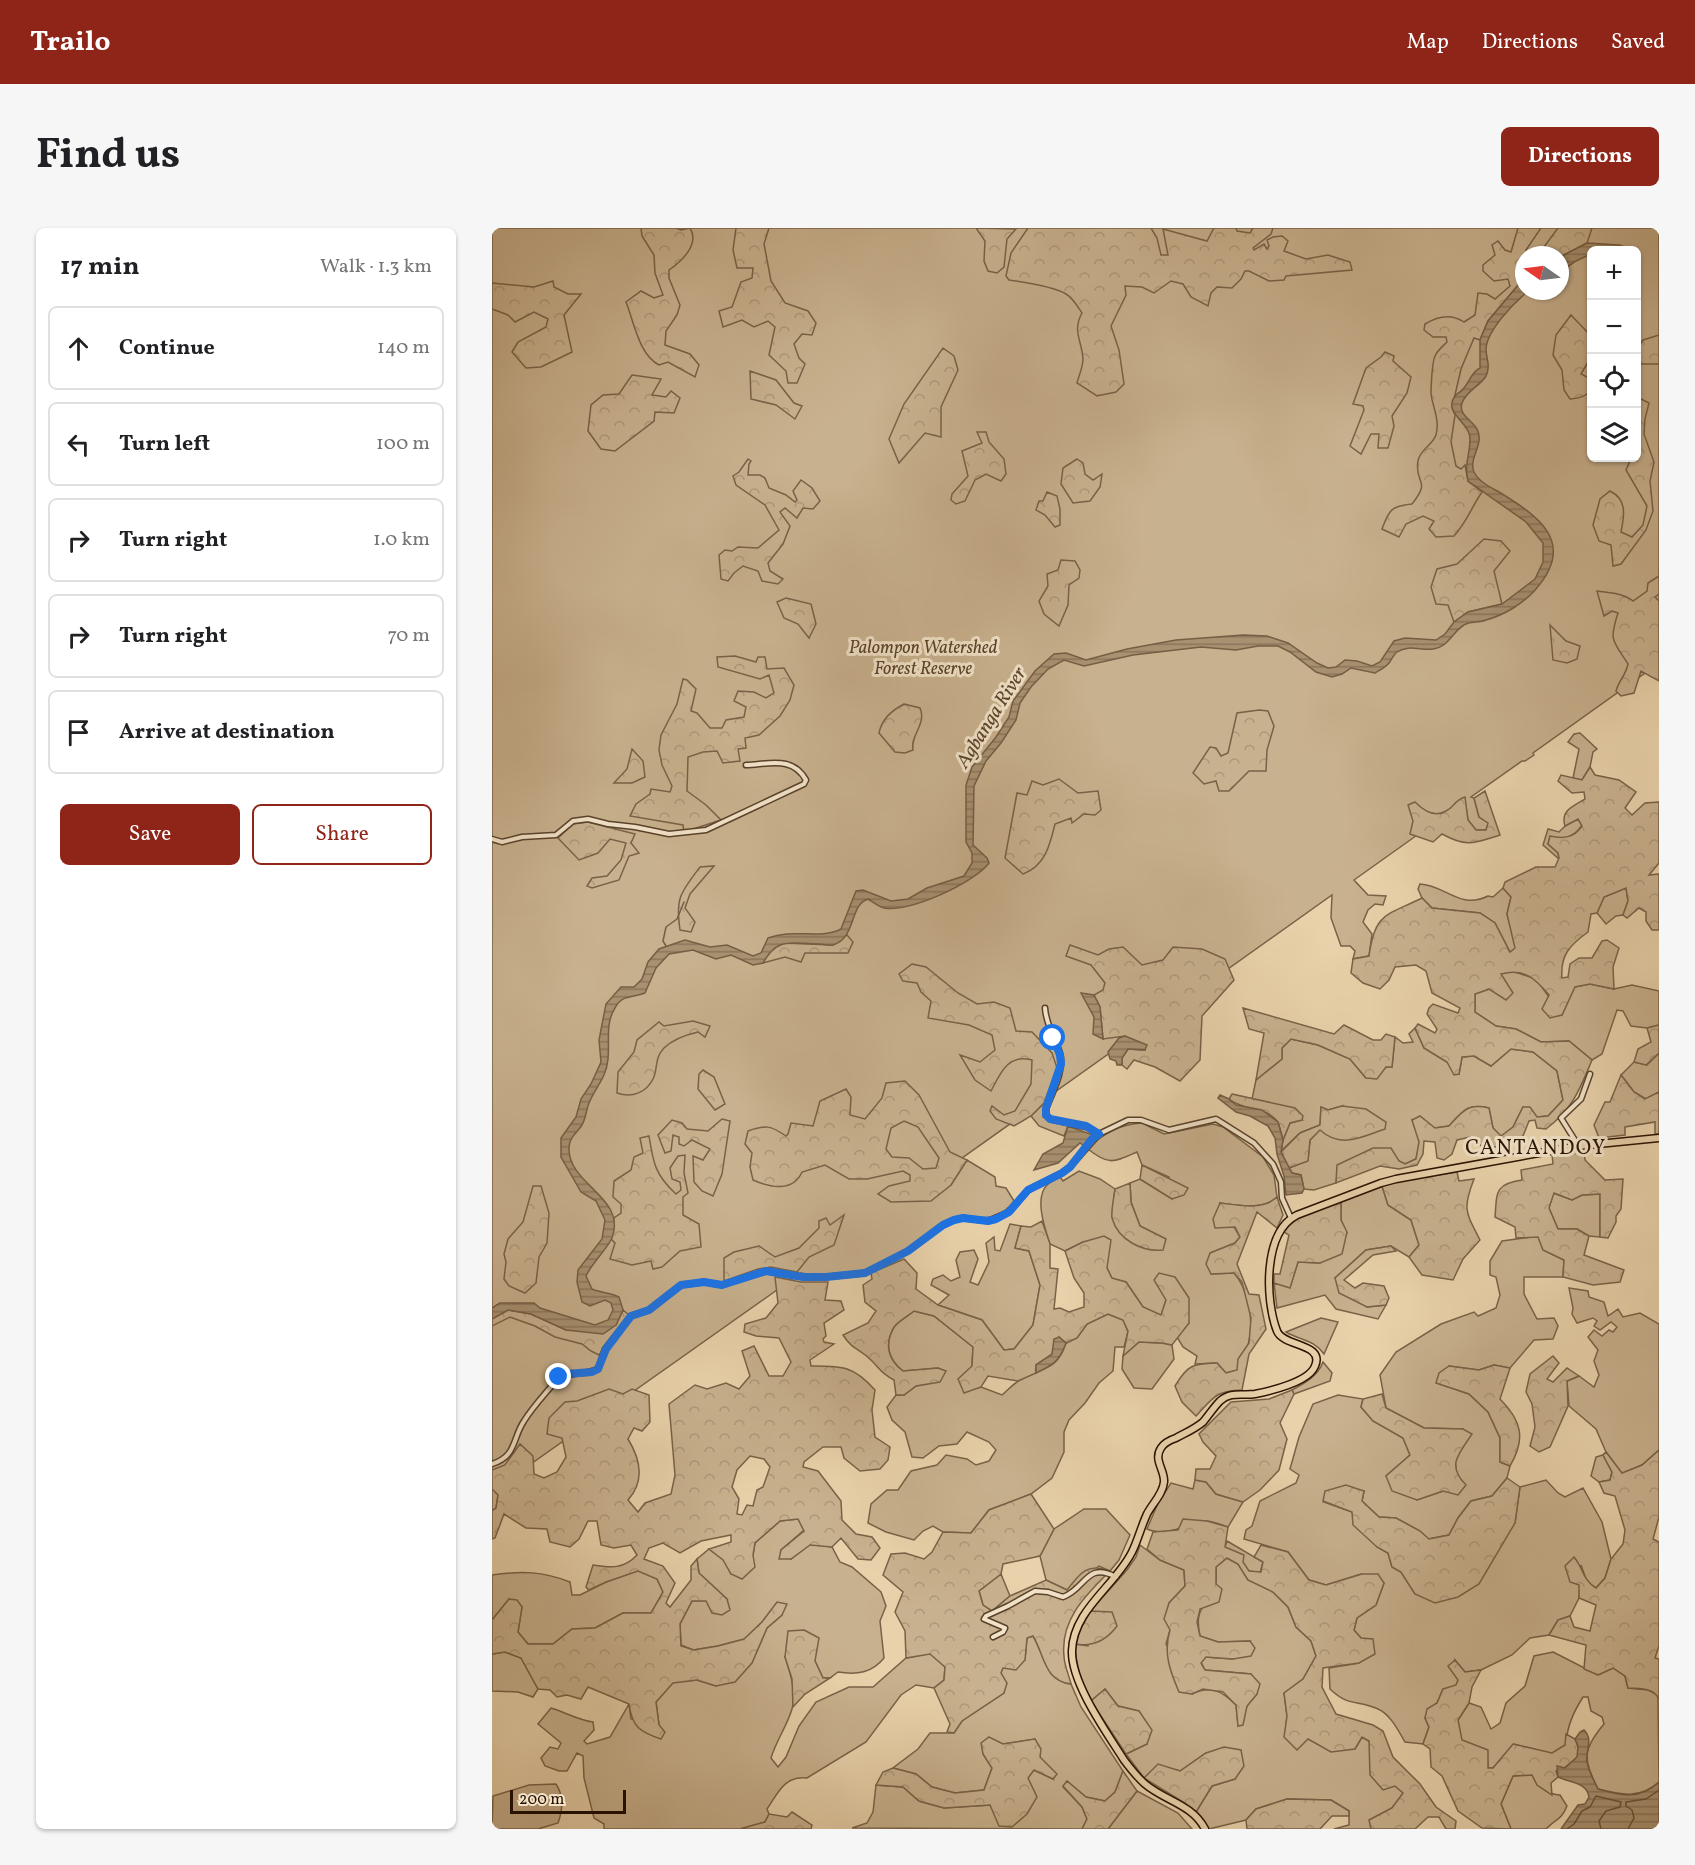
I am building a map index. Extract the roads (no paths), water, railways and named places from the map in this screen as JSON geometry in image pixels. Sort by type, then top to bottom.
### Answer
[{"type":"highway","points":[[1205,1829],[1193,1812],[1146,1785],[1134,1773],[1080,1687],[1072,1652],[1073,1638],[1090,1606],[1116,1577],[1130,1556],[1148,1513],[1162,1489],[1164,1477],[1158,1456],[1162,1446],[1202,1422],[1220,1401],[1228,1396],[1277,1389],[1306,1376],[1316,1365],[1316,1359],[1311,1350],[1283,1339],[1279,1335],[1268,1293],[1270,1265],[1274,1246],[1281,1230],[1291,1218],[1320,1204],[1381,1183],[1578,1146],[1659,1138]]},
{"type":"street","points":[[492,839],[502,842],[522,837],[556,835],[573,821],[588,819],[669,834],[706,830],[784,795],[804,784],[806,780],[800,769],[790,764],[746,765]]},
{"type":"street","points":[[1045,1008],[1046,1019],[1060,1055],[1061,1064],[1046,1108],[1046,1115],[1050,1119],[1086,1126],[1099,1134]]},
{"type":"street","points":[[1578,1146],[1562,1118],[1581,1099],[1590,1074]]},
{"type":"street","points":[[492,1464],[501,1461],[515,1445],[523,1422],[559,1377],[598,1369],[606,1349],[631,1316],[649,1310],[681,1285],[704,1282],[722,1285],[766,1271],[803,1277],[865,1273],[908,1251],[943,1225],[954,1220],[963,1218],[988,1221],[1009,1212],[1028,1190],[1070,1167],[1092,1139],[1128,1120],[1141,1120],[1169,1130],[1216,1119],[1254,1143],[1266,1154],[1278,1173],[1282,1198],[1291,1218]]},
{"type":"street","points":[[993,1637],[1003,1632],[1005,1628],[987,1621],[984,1619],[986,1616],[1031,1592],[1041,1590],[1063,1597],[1072,1593],[1089,1575],[1094,1573],[1107,1573],[1116,1577]]},
{"type":"water","points":[[1587,243],[1622,246],[1587,246],[1587,256],[1569,266],[1569,252]]},
{"type":"water","points":[[1515,289],[1515,300],[1518,300],[1496,325],[1488,342],[1486,376],[1467,395],[1461,407],[1479,435],[1473,461],[1476,476],[1539,521],[1548,532],[1553,544],[1553,557],[1548,572],[1536,589],[1519,604],[1500,615],[1464,625],[1438,648],[1410,648],[1396,653],[1386,666],[1375,673],[1351,668],[1332,677],[1316,672],[1290,652],[1278,646],[1258,646],[1236,650],[1201,647],[1133,655],[1084,666],[1064,660],[1048,669],[1020,703],[1016,720],[986,761],[974,786],[973,845],[987,858],[989,863],[981,871],[940,895],[909,906],[884,908],[868,899],[862,902],[846,935],[833,945],[786,943],[774,949],[763,963],[753,965],[731,955],[716,959],[693,950],[669,954],[656,968],[645,993],[621,1000],[609,1024],[607,1067],[591,1099],[582,1125],[570,1141],[569,1148],[571,1161],[577,1172],[605,1201],[614,1224],[610,1242],[586,1276],[592,1289],[619,1297],[623,1310],[616,1325],[603,1334],[566,1330],[531,1314],[508,1310],[492,1319],[492,1308],[500,1303],[534,1303],[540,1308],[595,1325],[608,1320],[613,1310],[611,1303],[605,1300],[590,1306],[582,1302],[577,1282],[578,1270],[602,1239],[605,1220],[596,1201],[581,1192],[561,1157],[561,1138],[576,1117],[581,1099],[601,1062],[599,1040],[606,1004],[621,987],[634,987],[642,979],[648,962],[659,949],[685,940],[710,947],[727,945],[753,956],[761,953],[768,938],[777,935],[824,934],[841,929],[856,891],[863,890],[891,901],[908,899],[927,888],[964,876],[972,863],[972,853],[966,842],[966,785],[972,767],[1009,717],[1013,701],[1035,671],[1054,654],[1066,653],[1086,660],[1127,649],[1176,640],[1243,635],[1267,636],[1288,643],[1328,668],[1336,667],[1345,660],[1372,666],[1380,662],[1394,641],[1405,638],[1436,640],[1468,612],[1502,604],[1535,579],[1543,562],[1543,543],[1526,522],[1468,481],[1469,433],[1452,407],[1452,401],[1456,395],[1480,368],[1480,340],[1488,321]]},
{"type":"water","points":[[1081,993],[1094,995],[1100,1007],[1103,1039],[1093,1034],[1094,1017]]},
{"type":"water","points":[[1125,1036],[1147,1045],[1145,1050],[1128,1049],[1122,1058],[1122,1065],[1117,1065],[1116,1061],[1110,1059],[1108,1052],[1119,1038]]},
{"type":"water","points":[[1220,1095],[1236,1105],[1262,1110],[1278,1122],[1283,1140],[1281,1152],[1292,1173],[1301,1175],[1304,1189],[1302,1193],[1286,1195],[1275,1138],[1268,1126],[1250,1116],[1236,1112],[1218,1098]]},
{"type":"water","points":[[1068,1126],[1093,1135],[1084,1146],[1080,1143],[1058,1163],[1034,1170],[1043,1154],[1063,1143]]},
{"type":"water","points":[[1059,1337],[1066,1343],[1061,1355],[1051,1365],[1036,1373],[1036,1365],[1052,1354],[1054,1339]]},
{"type":"water","points":[[1584,1730],[1589,1742],[1587,1762],[1598,1789],[1630,1795],[1645,1792],[1659,1782],[1659,1829],[1561,1829],[1578,1805],[1585,1804],[1589,1797],[1585,1788],[1558,1777],[1557,1766],[1565,1768],[1577,1757],[1578,1746],[1575,1739]]},
{"type":"waterway","points":[[666,946],[663,941],[666,927],[677,919],[684,902]]},
{"type":"district","name":"CANTANDOY","points":[[1536,1148]]},
{"type":"park label","name":"Palompon Watershed Forest Reserve","points":[[923,658]]},
{"type":"water label","name":"Agbanga River","points":[[992,718]]}]
